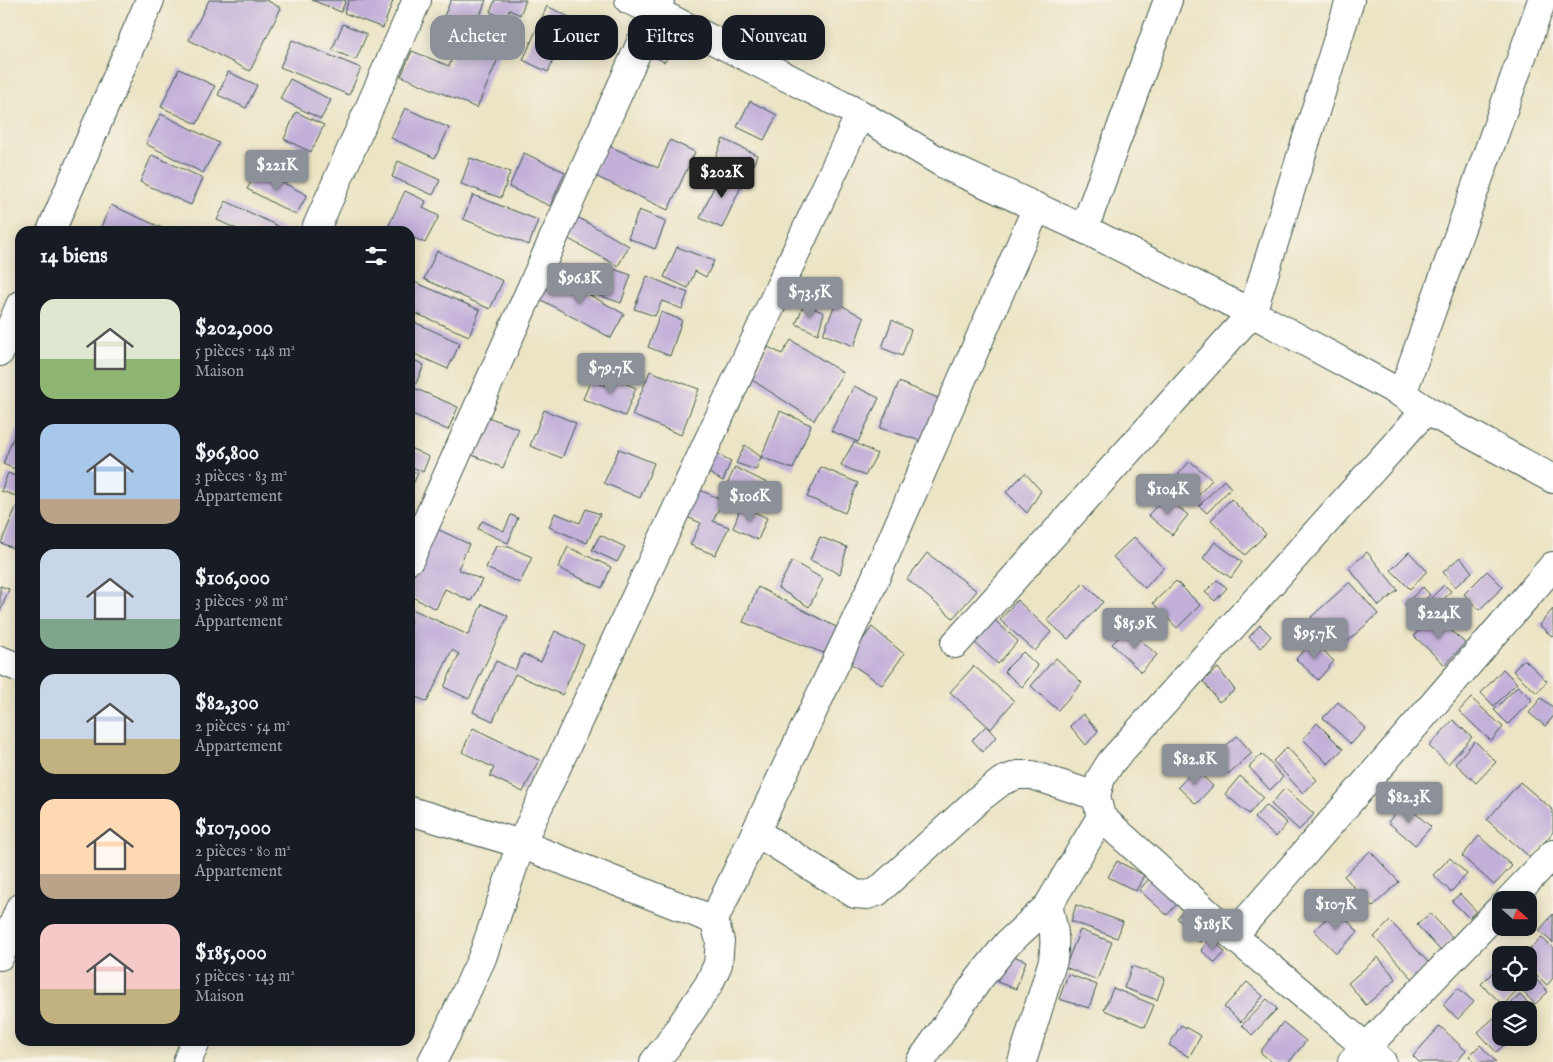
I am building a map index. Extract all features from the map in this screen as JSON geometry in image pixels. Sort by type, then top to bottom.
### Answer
[{"type":"street","points":[[53,226],[150,0]]},
{"type":"street","points":[[317,226],[416,0]]},
{"type":"street","points":[[629,0],[657,6],[860,114],[949,167],[1084,229],[1252,313],[1402,394],[1426,410],[1553,479]]},
{"type":"street","points":[[1084,229],[1168,0]]},
{"type":"street","points":[[955,644],[1252,313],[1350,0]]},
{"type":"street","points":[[1402,394],[1542,0]]},
{"type":"street","points":[[415,548],[657,6]]},
{"type":"street","points":[[432,1062],[482,958],[521,844],[860,114]]},
{"type":"street","points":[[654,1062],[709,984],[718,964],[720,941],[714,920],[871,588],[1037,207]]},
{"type":"street","points":[[0,352],[15,317]]},
{"type":"street","points":[[920,1062],[979,979],[1008,943],[1048,906],[1099,807],[1101,778],[1111,762],[1426,410]]},
{"type":"street","points":[[1233,936],[1553,566]]},
{"type":"street","points":[[0,660],[15,666]]},
{"type":"street","points":[[756,832],[855,894],[867,896],[877,892],[980,798],[1002,781],[1018,775],[1032,775],[1099,807],[1233,936],[1367,1057],[1492,918]]},
{"type":"street","points":[[415,812],[521,844],[714,920]]},
{"type":"street","points":[[1518,891],[1553,854]]},
{"type":"street","points":[[1022,1062],[1053,960],[1055,944],[1054,927],[1048,906]]},
{"type":"street","points":[[0,956],[15,920]]},
{"type":"street","points":[[187,1062],[194,1046]]},
{"type":"building","points":[[209,0],[266,0],[281,8],[250,71],[189,40]]},
{"type":"building","points":[[312,0],[346,0],[341,12]]},
{"type":"building","points":[[349,0],[393,1],[383,28],[344,13]]},
{"type":"building","points":[[451,0],[486,0],[480,15],[444,15]]},
{"type":"building","points":[[495,0],[526,0],[520,15],[509,10],[507,15],[497,15],[490,12]]},
{"type":"building","points":[[547,6],[565,15],[543,15]]},
{"type":"building","points":[[343,24],[367,34],[356,60],[332,50]]},
{"type":"building","points":[[535,33],[535,60],[553,60],[548,72],[523,60],[525,60],[525,56]]},
{"type":"building","points":[[292,40],[361,68],[349,95],[280,67]]},
{"type":"building","points":[[412,51],[430,58],[430,60],[449,66],[451,60],[497,60],[477,108],[401,76]]},
{"type":"building","points":[[179,69],[215,86],[197,124],[161,107]]},
{"type":"building","points":[[228,72],[257,85],[246,108],[218,95]]},
{"type":"building","points":[[290,79],[331,100],[321,119],[280,99]]},
{"type":"building","points":[[750,101],[777,115],[764,140],[737,127]]},
{"type":"building","points":[[405,108],[449,128],[435,158],[391,138]]},
{"type":"building","points":[[296,112],[324,125],[311,152],[284,139]]},
{"type":"building","points":[[161,114],[219,143],[203,173],[146,144]]},
{"type":"building","points":[[723,139],[757,155],[750,174],[715,159]]},
{"type":"building","points":[[670,140],[695,152],[668,210],[593,175],[607,145],[658,168]]},
{"type":"building","points":[[524,153],[565,172],[550,206],[509,187]]},
{"type":"building","points":[[152,155],[203,178],[191,205],[140,182]]},
{"type":"building","points":[[470,158],[510,172],[501,198],[461,184]]},
{"type":"building","points":[[398,161],[440,180],[433,195],[392,177]]},
{"type":"building","points":[[722,169],[744,180],[722,228],[700,218]]},
{"type":"building","points":[[258,170],[307,195],[296,215],[247,189]]},
{"type":"building","points":[[405,191],[426,201],[423,208],[439,216],[425,243],[415,238],[415,226],[389,225]]},
{"type":"building","points":[[473,195],[538,220],[529,245],[463,219]]},
{"type":"building","points":[[226,201],[278,226],[230,226],[217,220]]},
{"type":"building","points":[[111,205],[158,226],[101,226]]},
{"type":"building","points":[[639,210],[666,221],[655,249],[628,238]]},
{"type":"building","points":[[577,217],[629,246],[618,266],[565,237]]},
{"type":"building","points":[[677,247],[714,261],[706,277],[695,271],[688,288],[664,277]]},
{"type":"building","points":[[437,251],[503,281],[490,309],[424,279]]},
{"type":"building","points":[[608,267],[631,275],[621,303],[598,295]]},
{"type":"building","points":[[550,273],[624,314],[611,338],[536,297]]},
{"type":"building","points":[[647,276],[688,293],[682,309],[662,301],[655,316],[634,309]]},
{"type":"building","points":[[415,282],[480,310],[469,336],[415,313]]},
{"type":"building","points":[[836,302],[864,318],[854,346],[823,334]]},
{"type":"building","points":[[804,304],[824,313],[818,334],[796,324]]},
{"type":"building","points":[[661,312],[682,320],[670,356],[648,347]]},
{"type":"building","points":[[892,320],[911,330],[902,356],[882,348]]},
{"type":"building","points":[[415,322],[460,343],[448,369],[415,354]]},
{"type":"building","points":[[791,340],[843,373],[814,420],[752,380],[768,347],[782,354]]},
{"type":"building","points":[[415,360],[424,365],[415,386]]},
{"type":"building","points":[[650,371],[699,389],[681,435],[632,415]]},
{"type":"building","points":[[608,376],[636,388],[625,416],[583,399],[591,380],[605,386]]},
{"type":"building","points":[[899,382],[945,401],[924,442],[880,428]]},
{"type":"building","points":[[854,386],[879,398],[858,442],[831,431]]},
{"type":"building","points":[[415,388],[458,407],[448,430],[415,415]]},
{"type":"building","points":[[544,410],[576,423],[562,458],[530,446]]},
{"type":"building","points":[[780,411],[811,425],[793,469],[761,457]]},
{"type":"building","points":[[488,417],[519,429],[503,468],[472,455]]},
{"type":"building","points":[[15,433],[15,469],[3,464]]},
{"type":"building","points":[[854,442],[877,454],[865,476],[841,465]]},
{"type":"building","points":[[745,445],[761,457],[756,470],[736,463]]},
{"type":"building","points":[[619,449],[654,463],[640,498],[604,483]]},
{"type":"building","points":[[415,450],[429,457],[423,472],[415,468]]},
{"type":"building","points":[[711,450],[731,461],[723,481],[702,469]]},
{"type":"building","points":[[1190,461],[1212,480],[1192,502],[1171,483]]},
{"type":"building","points":[[735,467],[777,488],[768,511],[725,489]]},
{"type":"building","points":[[821,467],[858,483],[845,513],[807,497]]},
{"type":"building","points":[[8,473],[15,476],[15,495],[1,491]]},
{"type":"building","points":[[1025,473],[1041,491],[1027,513],[1006,492]]},
{"type":"building","points":[[1224,480],[1231,488],[1207,513],[1199,506]]},
{"type":"building","points":[[695,488],[723,500],[713,521],[729,527],[715,555],[690,545],[701,523],[682,515]]},
{"type":"building","points":[[1166,497],[1188,515],[1172,535],[1148,515]]},
{"type":"building","points":[[1231,499],[1266,534],[1245,555],[1211,520]]},
{"type":"building","points":[[741,506],[767,518],[758,540],[733,528]]},
{"type":"building","points":[[15,509],[15,549],[1,543]]},
{"type":"building","points":[[586,509],[600,514],[587,543],[549,527],[555,513],[580,523]]},
{"type":"building","points":[[511,515],[518,518],[508,543],[478,529],[482,521],[504,531]]},
{"type":"building","points":[[435,528],[469,544],[458,569],[482,580],[471,601],[445,589],[436,609],[415,598],[415,571]]},
{"type":"building","points":[[600,535],[625,547],[617,562],[592,550]]},
{"type":"building","points":[[820,537],[847,547],[840,574],[810,560]]},
{"type":"building","points":[[1134,537],[1163,568],[1145,588],[1113,557]]},
{"type":"building","points":[[1215,542],[1242,562],[1231,578],[1203,558]]},
{"type":"building","points":[[496,546],[509,547],[532,557],[520,583],[486,568]]},
{"type":"building","points":[[568,547],[611,567],[602,588],[558,568]]},
{"type":"building","points":[[1367,552],[1398,590],[1379,606],[1349,568]]},
{"type":"building","points":[[1409,552],[1427,571],[1410,589],[1391,570]]},
{"type":"building","points":[[927,553],[977,591],[953,618],[907,579]]},
{"type":"building","points":[[1460,557],[1472,572],[1455,587],[1443,572]]},
{"type":"building","points":[[792,561],[823,579],[809,607],[778,588]]},
{"type":"building","points":[[1487,571],[1503,587],[1479,610],[1464,594]]},
{"type":"building","points":[[1217,580],[1227,588],[1215,601],[1205,592]]},
{"type":"building","points":[[1176,581],[1200,605],[1177,628],[1153,603]]},
{"type":"building","points":[[1350,582],[1378,614],[1339,649],[1311,617]]},
{"type":"building","points":[[1084,583],[1103,602],[1068,639],[1047,620]]},
{"type":"building","points":[[1444,585],[1451,591],[1438,606],[1430,599]]},
{"type":"building","points":[[0,586],[9,589],[0,612]]},
{"type":"building","points":[[758,587],[840,629],[829,655],[743,622]]},
{"type":"building","points":[[1423,587],[1430,595],[1412,612],[1405,604]]},
{"type":"building","points":[[1017,600],[1051,632],[1035,651],[1000,620]]},
{"type":"building","points":[[482,604],[508,616],[469,699],[444,687],[459,654],[452,650],[427,702],[415,696],[415,610],[468,635]]},
{"type":"building","points":[[1553,609],[1553,637],[1539,625]]},
{"type":"building","points":[[1433,615],[1465,643],[1445,665],[1414,636]]},
{"type":"building","points":[[990,616],[1018,641],[998,664],[971,639]]},
{"type":"building","points":[[1260,625],[1271,636],[1261,648],[1249,637]]},
{"type":"building","points":[[872,627],[904,654],[882,685],[847,661]]},
{"type":"building","points":[[1128,628],[1157,655],[1141,672],[1112,644]]},
{"type":"building","points":[[555,631],[584,645],[562,695],[515,674],[493,721],[473,712],[496,661],[515,670],[523,654],[541,662]]},
{"type":"building","points":[[1313,641],[1334,661],[1318,680],[1296,659]]},
{"type":"building","points":[[1023,652],[1038,666],[1022,687],[1004,671]]},
{"type":"building","points":[[1056,658],[1082,683],[1058,710],[1031,686]]},
{"type":"building","points":[[1524,659],[1547,681],[1537,693],[1513,671]]},
{"type":"building","points":[[974,666],[1014,701],[991,729],[950,692]]},
{"type":"building","points":[[1218,668],[1235,690],[1219,702],[1203,681]]},
{"type":"building","points":[[1503,669],[1517,683],[1494,706],[1481,693]]},
{"type":"building","points":[[1518,686],[1532,700],[1508,724],[1494,710]]},
{"type":"building","points":[[1471,698],[1503,727],[1491,741],[1459,711]]},
{"type":"building","points":[[1541,698],[1553,707],[1553,717],[1545,726],[1529,713]]},
{"type":"building","points":[[1338,702],[1366,728],[1351,744],[1323,718]]},
{"type":"building","points":[[1083,714],[1098,731],[1086,745],[1070,726]]},
{"type":"building","points":[[1453,720],[1472,737],[1448,764],[1429,746]]},
{"type":"building","points":[[1317,723],[1343,749],[1328,764],[1303,739]]},
{"type":"building","points":[[986,726],[996,737],[983,752],[972,740]]},
{"type":"building","points":[[473,728],[539,760],[523,792],[490,776],[494,768],[462,752]]},
{"type":"building","points":[[1237,736],[1252,753],[1228,774],[1213,757]]},
{"type":"building","points":[[1475,741],[1496,762],[1476,783],[1455,763]]},
{"type":"building","points":[[1287,747],[1317,780],[1303,793],[1273,761]]},
{"type":"building","points":[[1262,754],[1283,777],[1270,790],[1249,767]]},
{"type":"building","points":[[1195,769],[1213,786],[1196,804],[1178,787]]},
{"type":"building","points":[[1240,776],[1263,797],[1249,814],[1225,794]]},
{"type":"building","points":[[1520,782],[1553,810],[1553,832],[1531,858],[1487,820]]},
{"type":"building","points":[[1285,788],[1314,814],[1299,830],[1271,804]]},
{"type":"building","points":[[1404,803],[1431,827],[1415,845],[1388,822]]},
{"type":"building","points":[[1266,805],[1287,823],[1276,837],[1254,818]]},
{"type":"building","points":[[1479,836],[1512,866],[1494,885],[1462,856]]},
{"type":"building","points":[[1370,851],[1399,882],[1372,907],[1344,876]]},
{"type":"building","points":[[1450,858],[1467,874],[1451,892],[1433,875]]},
{"type":"building","points":[[1117,861],[1144,875],[1136,891],[1108,877]]},
{"type":"building","points":[[1149,879],[1177,904],[1167,915],[1139,890]]},
{"type":"building","points":[[1460,894],[1476,911],[1469,918],[1452,901]]},
{"type":"building","points":[[1076,905],[1123,922],[1117,938],[1071,921]]},
{"type":"building","points":[[1337,909],[1358,932],[1336,953],[1314,930]]},
{"type":"building","points":[[1184,910],[1207,934],[1200,942],[1177,918]]},
{"type":"building","points":[[1430,913],[1453,938],[1440,950],[1417,925]]},
{"type":"building","points":[[1553,914],[1553,943],[1539,931]]},
{"type":"building","points":[[1390,921],[1429,963],[1413,979],[1374,937]]},
{"type":"building","points":[[1080,930],[1112,942],[1097,980],[1065,967]]},
{"type":"building","points":[[1541,937],[1553,948],[1553,978],[1547,985],[1537,975],[1537,946],[1533,946]]},
{"type":"building","points":[[1211,938],[1225,952],[1215,963],[1201,950]]},
{"type":"building","points":[[1008,954],[1026,961],[1016,989],[997,982]]},
{"type":"building","points":[[1378,957],[1396,979],[1366,1005],[1348,983]]},
{"type":"building","points":[[1132,966],[1165,978],[1157,1000],[1124,988]]},
{"type":"building","points":[[1492,973],[1492,991],[1516,991],[1507,1001],[1499,1001],[1481,984]]},
{"type":"building","points":[[1068,974],[1097,985],[1089,1008],[1059,999]]},
{"type":"building","points":[[1537,980],[1548,992],[1537,1002],[1532,1001],[1522,991],[1537,991]]},
{"type":"building","points":[[1247,982],[1263,996],[1241,1022],[1224,1007]]},
{"type":"building","points":[[1113,988],[1154,1005],[1145,1027],[1104,1010]]},
{"type":"building","points":[[1458,988],[1474,1002],[1458,1019],[1443,1005]]},
{"type":"building","points":[[1520,995],[1526,1001],[1514,1001]]},
{"type":"building","points":[[1267,999],[1277,1009],[1252,1035],[1242,1025]]},
{"type":"building","points":[[1492,1020],[1492,1046],[1503,1046],[1496,1052],[1478,1032]]},
{"type":"building","points":[[1283,1022],[1306,1041],[1289,1062],[1272,1062],[1260,1052]]},
{"type":"building","points":[[1181,1025],[1201,1036],[1189,1057],[1169,1045]]},
{"type":"building","points":[[1440,1026],[1466,1051],[1456,1062],[1419,1062],[1413,1056]]},
{"type":"building","points":[[1480,1045],[1496,1062],[1475,1062],[1469,1056]]}]
